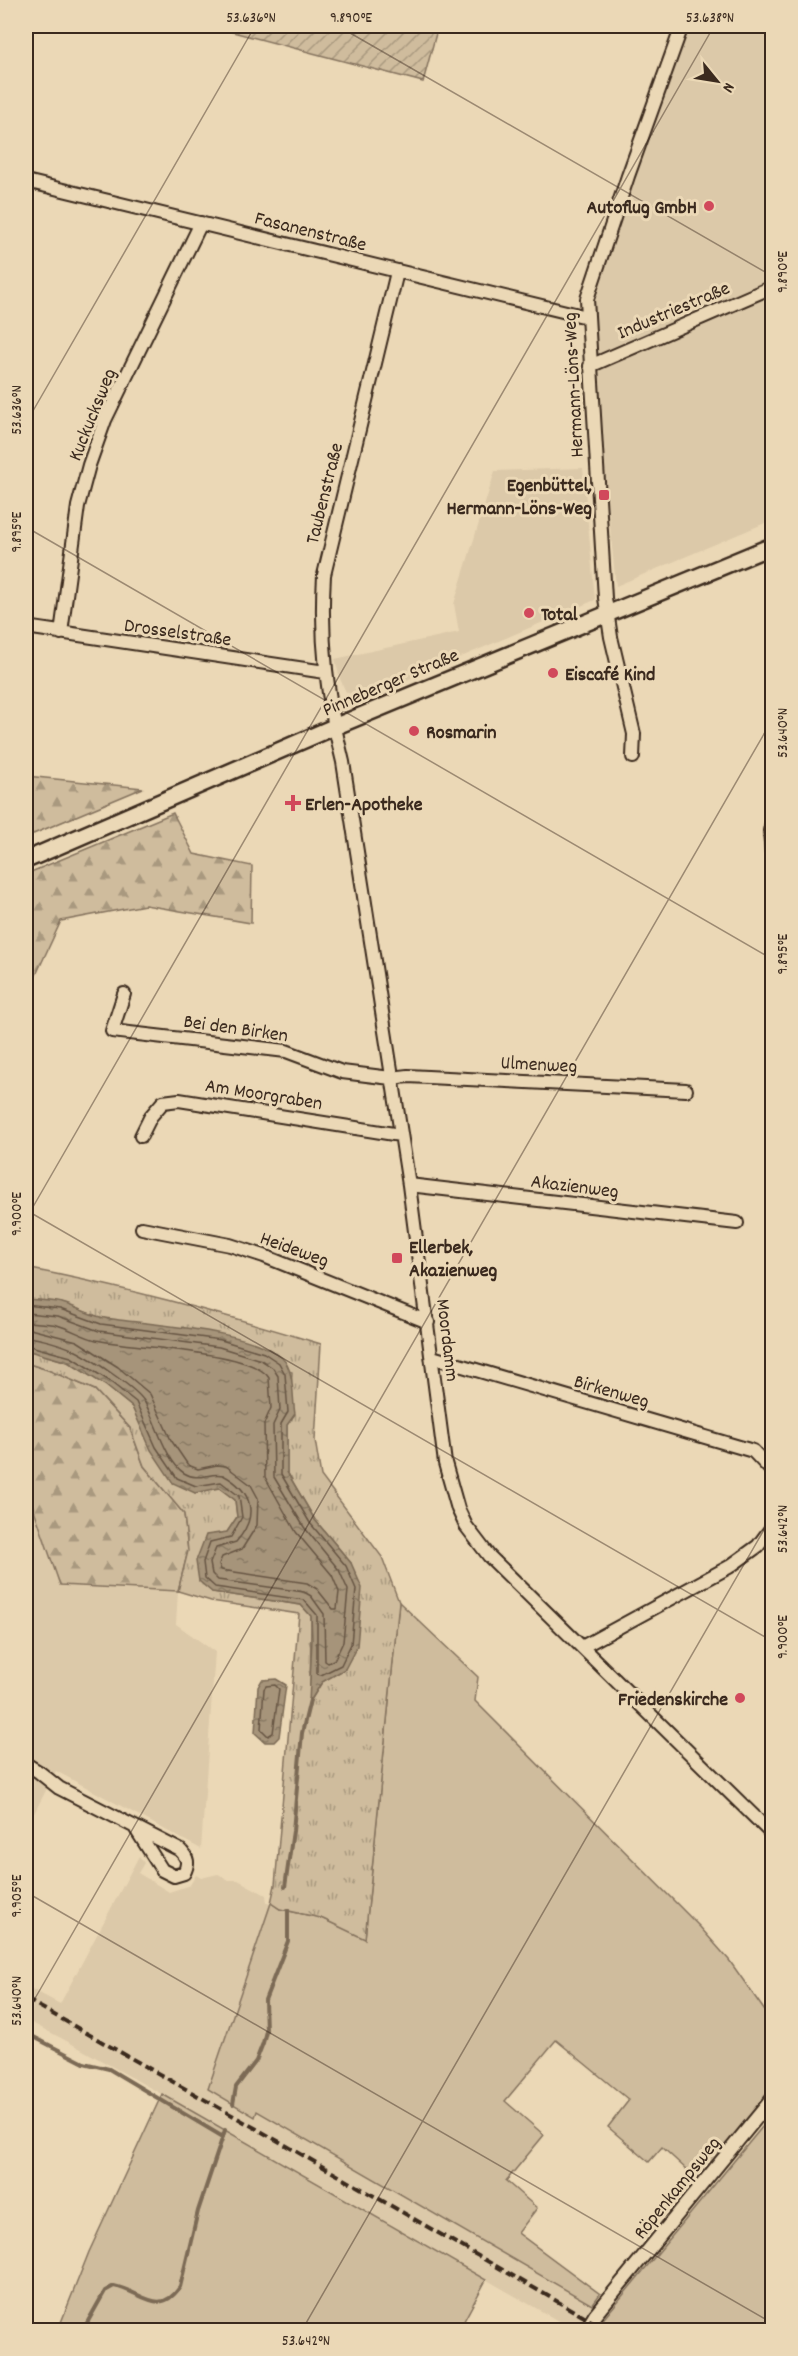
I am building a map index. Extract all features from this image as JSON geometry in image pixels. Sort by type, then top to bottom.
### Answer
[{"type":"main road","name":"Pinneberger Straße","points":[[26,860],[334,727],[772,546]]},
{"type":"street","name":"Hermann-Löns-Weg","points":[[633,757],[634,734],[607,613],[587,299],[682,26]]},
{"type":"street","name":"Fasanenstraße","points":[[26,181],[587,317]]},
{"type":"street","name":"Kuckucksweg","points":[[61,633],[78,506],[89,465],[105,420],[201,223]]},
{"type":"street","name":"Taubenstraße","points":[[334,727],[321,619],[324,575],[397,272]]},
{"type":"street","name":"Industriestraße","points":[[590,366],[772,287]]},
{"type":"street","name":"Drosselstraße","points":[[26,627],[326,672]]},
{"type":"street","name":"Moordamm","points":[[334,727],[348,794],[409,1185],[450,1489],[466,1526],[489,1556],[772,1834]]},
{"type":"street","points":[[772,823],[770,831],[772,854]]},
{"type":"street","name":"Bei den Birken","points":[[124,994],[112,1031],[286,1051],[342,1072],[391,1078]]},
{"type":"street","name":"Ulmenweg","points":[[391,1078],[408,1076],[686,1090]]},
{"type":"street","name":"Am Moorgraben","points":[[141,1137],[151,1116],[163,1102],[179,1100],[400,1135]]},
{"type":"street","name":"Akazienweg","points":[[409,1185],[737,1223]]},
{"type":"street","name":"Heideweg","points":[[142,1228],[230,1245],[264,1256],[428,1322]]},
{"type":"street","name":"Birkenweg","points":[[432,1358],[753,1451],[772,1471]]},
{"type":"street","points":[[582,1647],[729,1567],[758,1546],[772,1527]]},
{"type":"street","points":[[26,1764],[59,1788],[136,1830]]},
{"type":"street","name":"Röpenkampsweg","points":[[586,2331],[595,2315],[772,2099]]},
{"type":"shaded area","points":[[690,26],[772,26],[772,520],[616,586],[588,310]]},
{"type":"shaded area","points":[[583,468],[595,600],[369,696],[346,692],[335,659],[459,632],[454,604],[495,471]]},
{"type":"shaded area","points":[[26,1501],[31,1501],[60,1585],[178,1591],[176,1624],[215,1652],[201,1849],[56,1771],[26,1829]]},
{"type":"shaded area","points":[[139,1856],[144,1863],[138,1873],[169,1892],[190,1885],[196,1875],[201,1878],[218,1874],[229,1880],[238,1880],[266,1895],[267,1902],[271,1903],[208,2089],[254,2116],[257,2110],[592,2305],[574,2330],[247,2142],[26,2020],[26,1986],[60,2004]]},
{"type":"green space","points":[[230,26],[438,26],[423,82],[229,31]]},
{"type":"green space","points":[[26,776],[143,788],[26,837]]},
{"type":"green space","points":[[173,813],[194,854],[252,866],[251,923],[145,905],[61,921],[29,990],[26,991],[26,874]]},
{"type":"green space","points":[[26,1268],[174,1302],[321,1344],[315,1440],[321,1476],[382,1557],[399,1602],[365,1939],[321,1918],[280,1909],[271,1903],[275,1885],[299,1614],[211,1601],[178,1591],[188,1551],[184,1514],[144,1466],[130,1428],[95,1390],[26,1363],[26,1350],[68,1362],[105,1385],[132,1407],[142,1427],[195,1493],[219,1487],[235,1500],[237,1517],[227,1532],[212,1592],[301,1605],[311,1616],[310,1702],[322,1682],[345,1669],[351,1563],[315,1520],[287,1472],[287,1425],[294,1414],[291,1390],[292,1372],[102,1318],[61,1303],[26,1299]]},
{"type":"green space","points":[[26,1363],[95,1390],[130,1428],[144,1466],[184,1514],[188,1551],[178,1591],[60,1585],[31,1501],[26,1501]]},
{"type":"green space","points":[[399,1602],[478,1677],[475,1701],[700,1927],[729,1960],[772,2021],[772,2096],[699,2181],[662,2147],[649,2162],[608,2127],[629,2100],[556,2040],[505,2101],[544,2135],[506,2181],[537,2208],[518,2233],[600,2294],[592,2305],[257,2111],[255,2117],[208,2089],[271,1903],[280,1909],[321,1918],[365,1938]]},
{"type":"green space","points":[[162,2094],[486,2280],[459,2330],[58,2330],[89,2252]]},
{"type":"green space","points":[[772,2115],[772,2330],[612,2330],[600,2323]]},
{"type":"water","points":[[26,1299],[62,1303],[105,1318],[224,1334],[267,1348],[286,1363],[291,1377],[295,1414],[287,1425],[287,1472],[315,1520],[351,1563],[362,1588],[357,1646],[345,1669],[322,1682],[309,1703],[311,1616],[301,1605],[212,1592],[199,1581],[196,1561],[206,1535],[227,1532],[237,1517],[235,1500],[219,1488],[195,1493],[173,1483],[151,1450],[132,1407],[105,1385],[68,1362],[26,1350]]},
{"type":"water","points":[[276,1679],[286,1685],[279,1737],[274,1742],[265,1742],[255,1733],[258,1687],[262,1680]]},
{"type":"waterway","points":[[285,1887],[293,1831],[302,1733],[310,1700]]},
{"type":"waterway","points":[[233,2104],[236,2087],[256,2061],[263,2043],[266,2031],[265,2000],[288,1941],[288,1910]]},
{"type":"waterway","points":[[26,2033],[84,2063],[109,2069],[223,2137]]},
{"type":"waterway","points":[[83,2330],[105,2291],[114,2286],[157,2302],[165,2301],[180,2287],[198,2211],[225,2130]]},
{"type":"railway","points":[[26,1999],[607,2330]]},
{"type":"place","name":"Autoflug GmbH","points":[[709,206]]},
{"type":"place","name":"Egenbüttel, Hermann-Löns-Weg","points":[[604,495]]},
{"type":"place","name":"Total","points":[[529,613]]},
{"type":"place","name":"Eiscafé Kind","points":[[553,673]]},
{"type":"place","name":"Rosmarin","points":[[414,731]]},
{"type":"place","name":"Erlen-Apotheke","points":[[293,803]]},
{"type":"place","name":"Ellerbek, Akazienweg","points":[[397,1258]]},
{"type":"place","name":"Friedenskirche","points":[[740,1698]]}]
